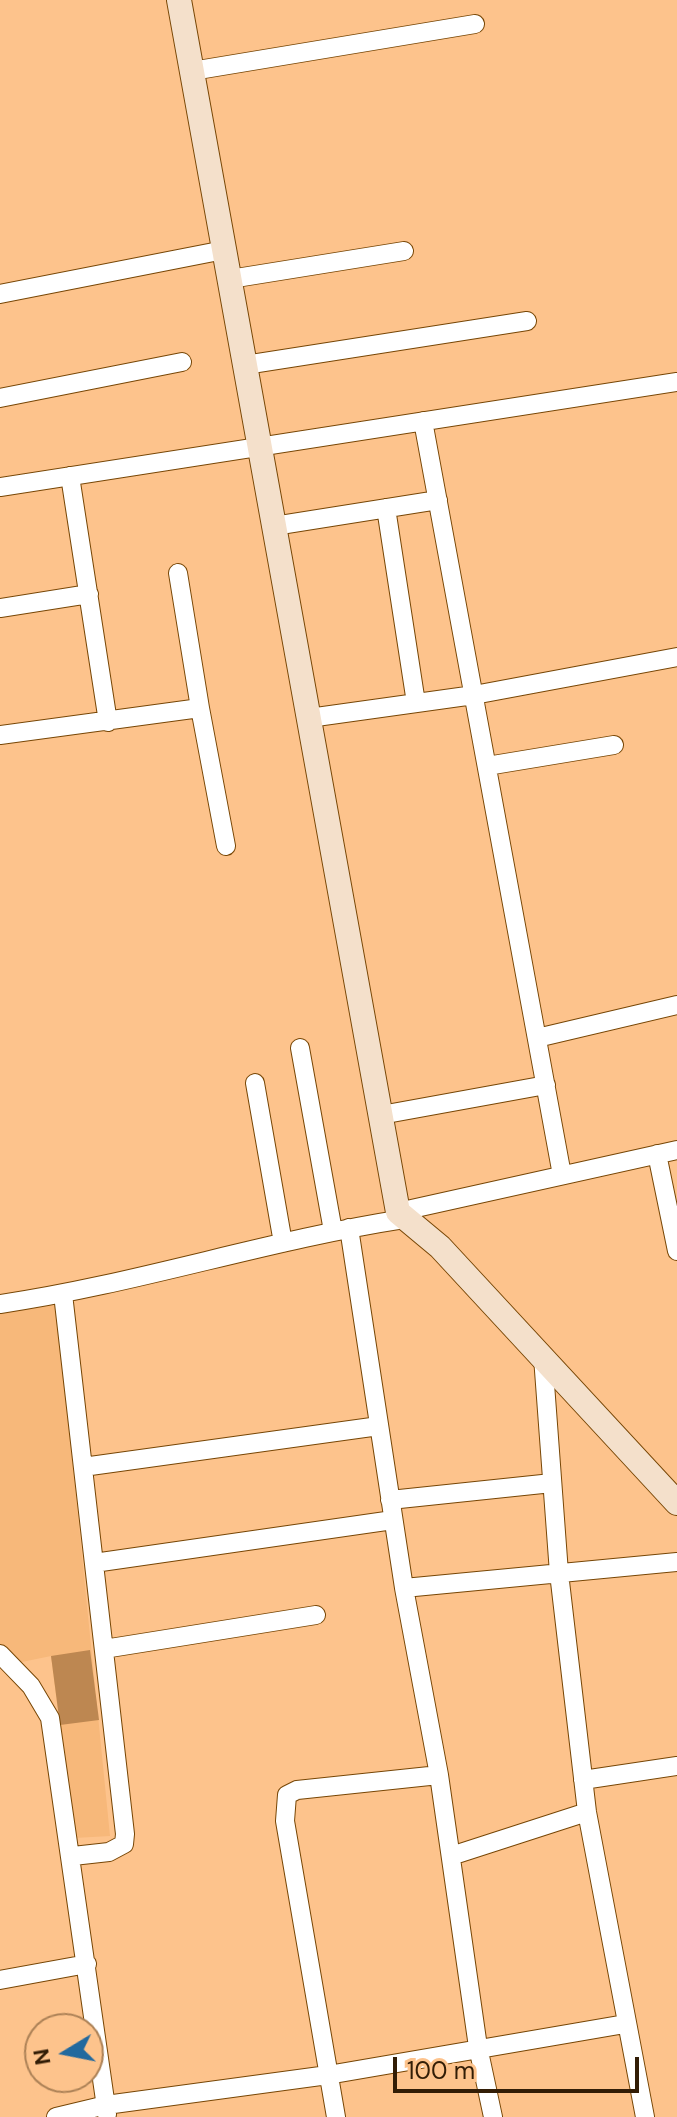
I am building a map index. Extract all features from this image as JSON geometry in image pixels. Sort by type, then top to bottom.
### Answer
[{"type":"street","points":[[179,0],[401,1215],[423,1230],[677,1503]]},
{"type":"street","points":[[192,71],[475,24]]},
{"type":"street","points":[[0,294],[224,250]]},
{"type":"street","points":[[230,279],[404,251]]},
{"type":"street","points":[[245,365],[527,321]]},
{"type":"street","points":[[0,398],[182,362]]},
{"type":"street","points":[[0,487],[677,382]]},
{"type":"street","points":[[423,421],[562,1175]]},
{"type":"street","points":[[70,476],[108,722]]},
{"type":"street","points":[[274,526],[438,500]]},
{"type":"street","points":[[386,508],[416,703]]},
{"type":"street","points":[[178,573],[226,846]]},
{"type":"street","points":[[0,608],[89,594]]},
{"type":"street","points":[[309,718],[474,695],[677,657]]},
{"type":"street","points":[[0,735],[200,708]]},
{"type":"street","points":[[487,766],[614,745]]},
{"type":"street","points":[[537,1038],[677,1005]]},
{"type":"street","points":[[300,1048],[341,1230],[379,1426],[404,1588],[439,1775],[478,2047],[493,2117]]},
{"type":"street","points":[[255,1083],[283,1243]]},
{"type":"street","points":[[381,1115],[546,1085]]},
{"type":"street","points":[[0,1304],[63,1294],[677,1150]]},
{"type":"street","points":[[657,1154],[677,1251]]},
{"type":"street","points":[[63,1294],[124,1844],[109,1852],[73,1856]]},
{"type":"street","points":[[543,1357],[559,1573],[587,1812],[645,2117]]},
{"type":"street","points":[[83,1467],[379,1426]]},
{"type":"street","points":[[390,1500],[552,1483]]},
{"type":"street","points":[[94,1563],[393,1520]]},
{"type":"street","points":[[404,1588],[677,1562]]},
{"type":"street","points":[[104,1649],[316,1615]]},
{"type":"street","points":[[0,1654],[31,1686],[50,1718],[73,1856],[107,2111]]},
{"type":"street","points":[[583,1780],[677,1766]]},
{"type":"street","points":[[336,2117],[285,1821],[287,1795],[297,1790],[439,1775]]},
{"type":"street","points":[[451,1856],[587,1812]]},
{"type":"street","points":[[0,1980],[87,1964]]},
{"type":"street","points":[[56,2117],[328,2075],[625,2024]]},
{"type":"shaded area","points":[[57,1305],[110,1836],[74,1838],[51,1656],[17,1663],[0,1646],[0,1313]]},
{"type":"building","points":[[90,1650],[99,1720],[60,1725],[51,1656]]}]
